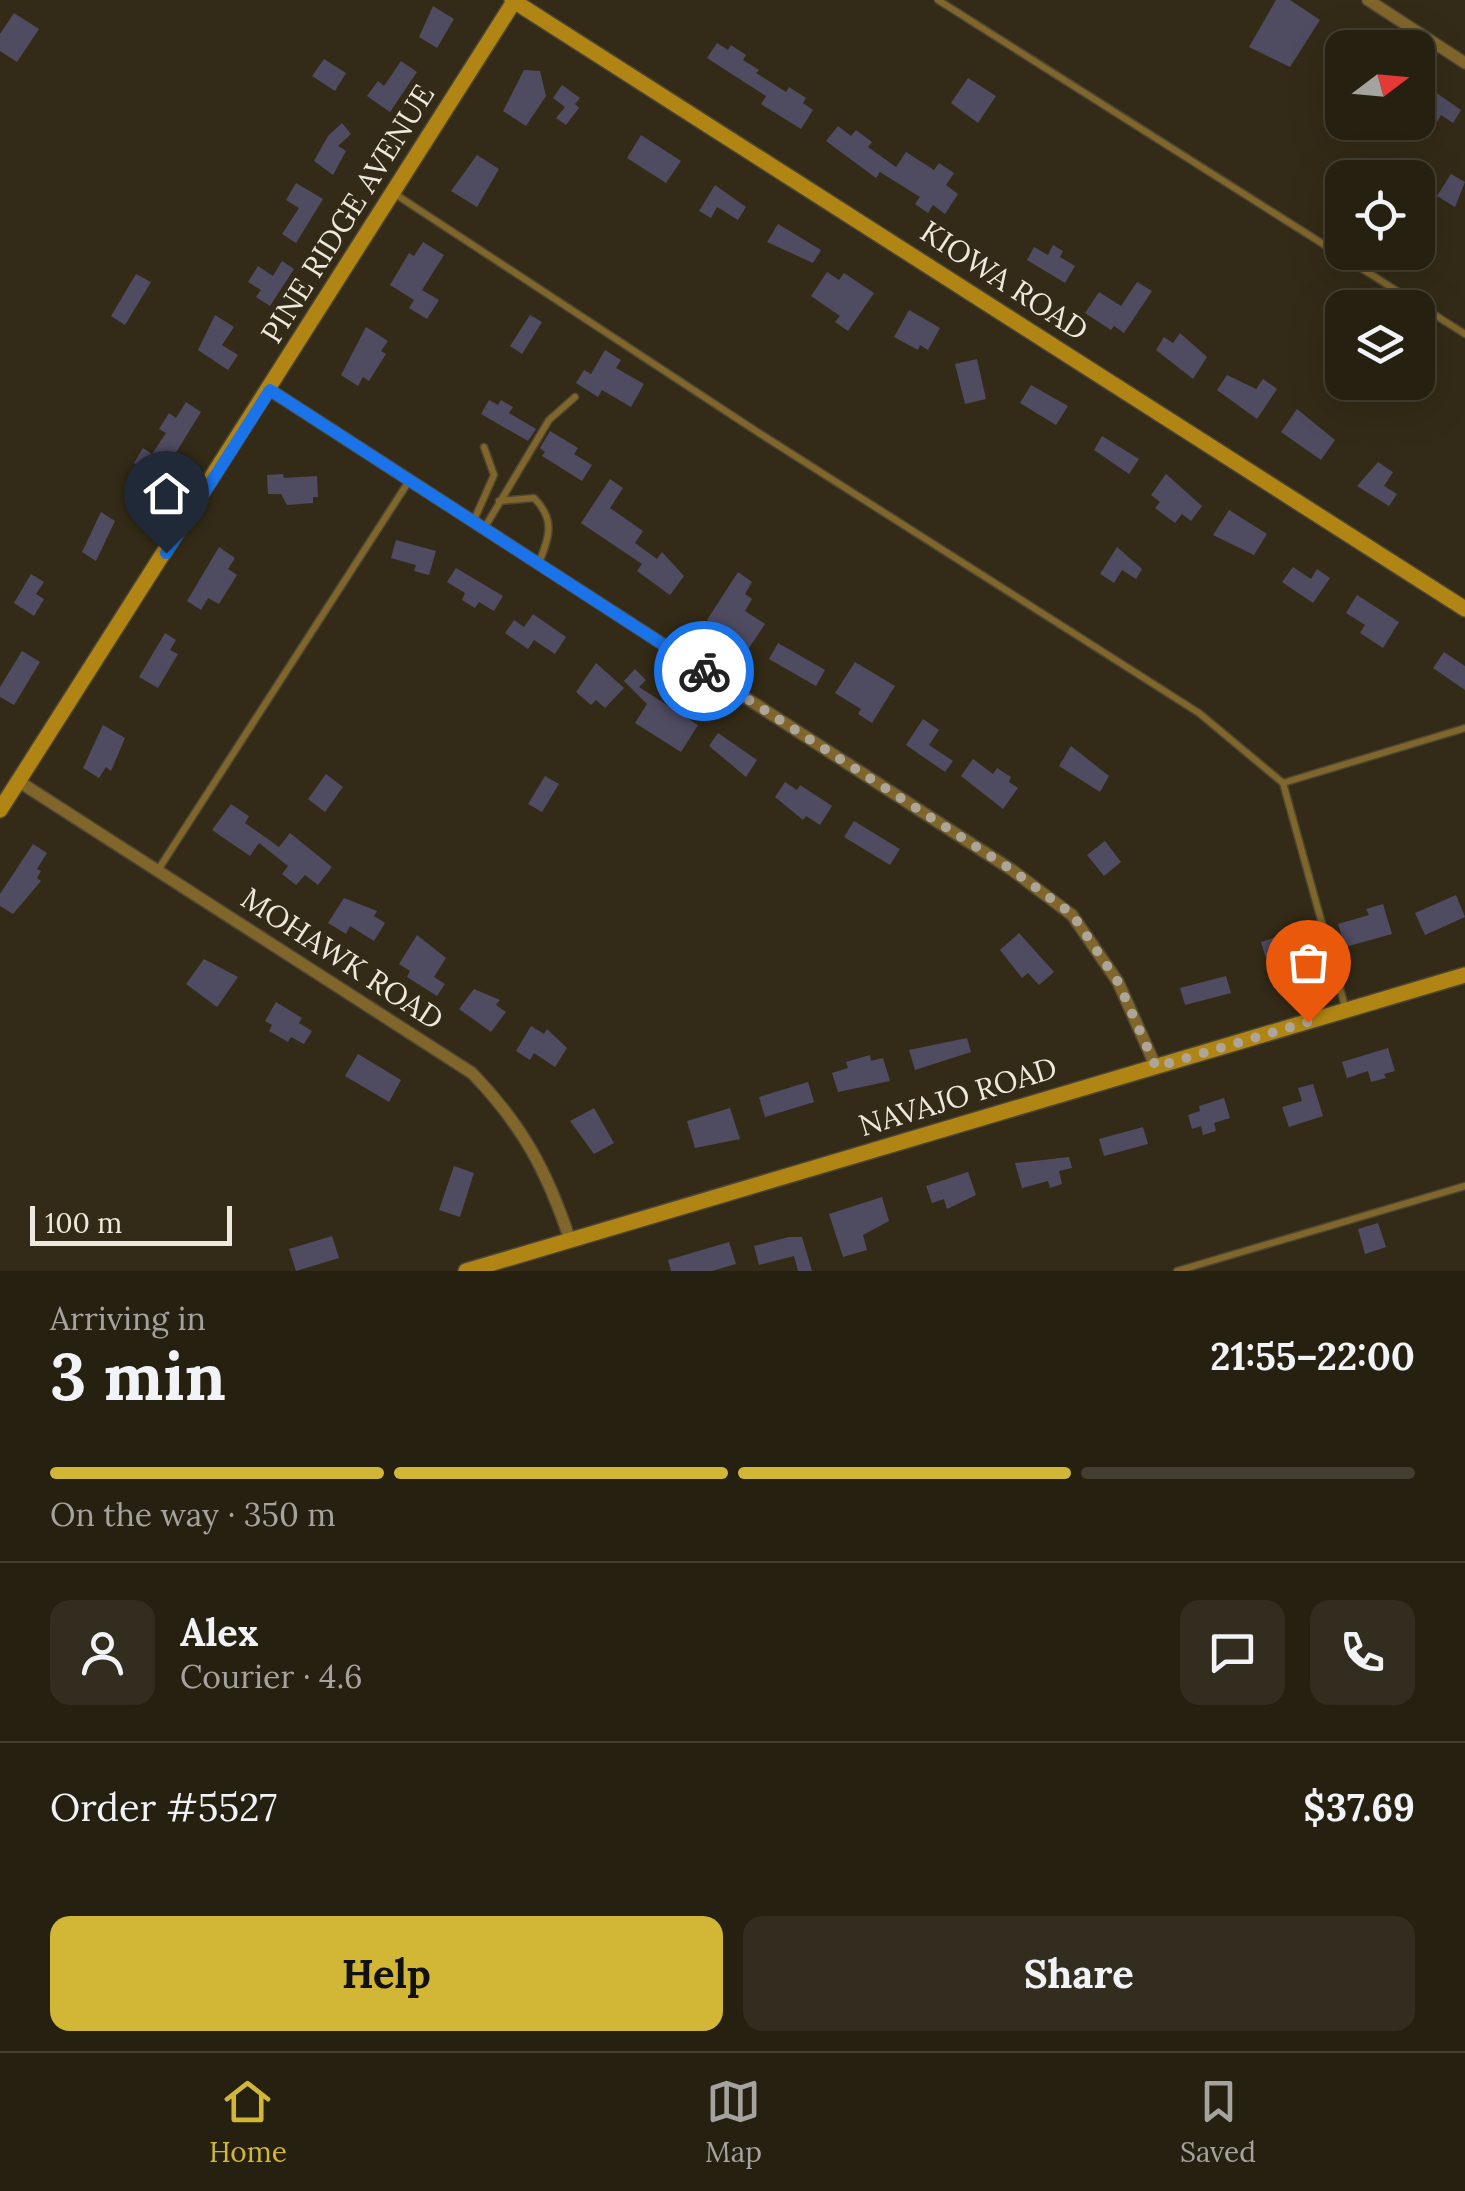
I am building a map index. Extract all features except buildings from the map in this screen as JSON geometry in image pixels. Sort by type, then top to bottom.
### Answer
[{"type":"street","name":"PINE RIDGE AVENUE","points":[[0,810],[514,0]]},
{"type":"street","name":"KIOWA ROAD","points":[[514,0],[1465,609]]},
{"type":"street","points":[[1368,0],[1465,63]]},
{"type":"street","points":[[270,390],[1012,870],[1072,914],[1118,982],[1156,1067]]},
{"type":"street","name":"MOHAWK ROAD","points":[[18,781],[472,1073],[513,1116],[550,1182],[570,1240]]},
{"type":"street","name":"NAVAJO ROAD","points":[[466,1271],[1465,975]]},
{"type":"lane","points":[[938,0],[1465,334]]},
{"type":"lane","points":[[394,193],[759,433],[1200,713],[1283,783],[1346,1010]]},
{"type":"lane","points":[[479,525],[498,502],[549,420],[575,397]]},
{"type":"lane","points":[[479,525],[494,474],[484,447]]},
{"type":"lane","points":[[158,871],[410,480]]},
{"type":"lane","points":[[498,502],[516,496],[534,498],[545,509],[551,531],[538,564]]},
{"type":"lane","points":[[1283,783],[1465,728]]},
{"type":"lane","points":[[1177,1271],[1465,1186]]},
{"type":"way so far","points":[[704,671],[1012,870],[1072,914],[1118,982],[1156,1067],[1308,1022]]},
{"type":"route","points":[[166,553],[270,390],[704,671]]}]
